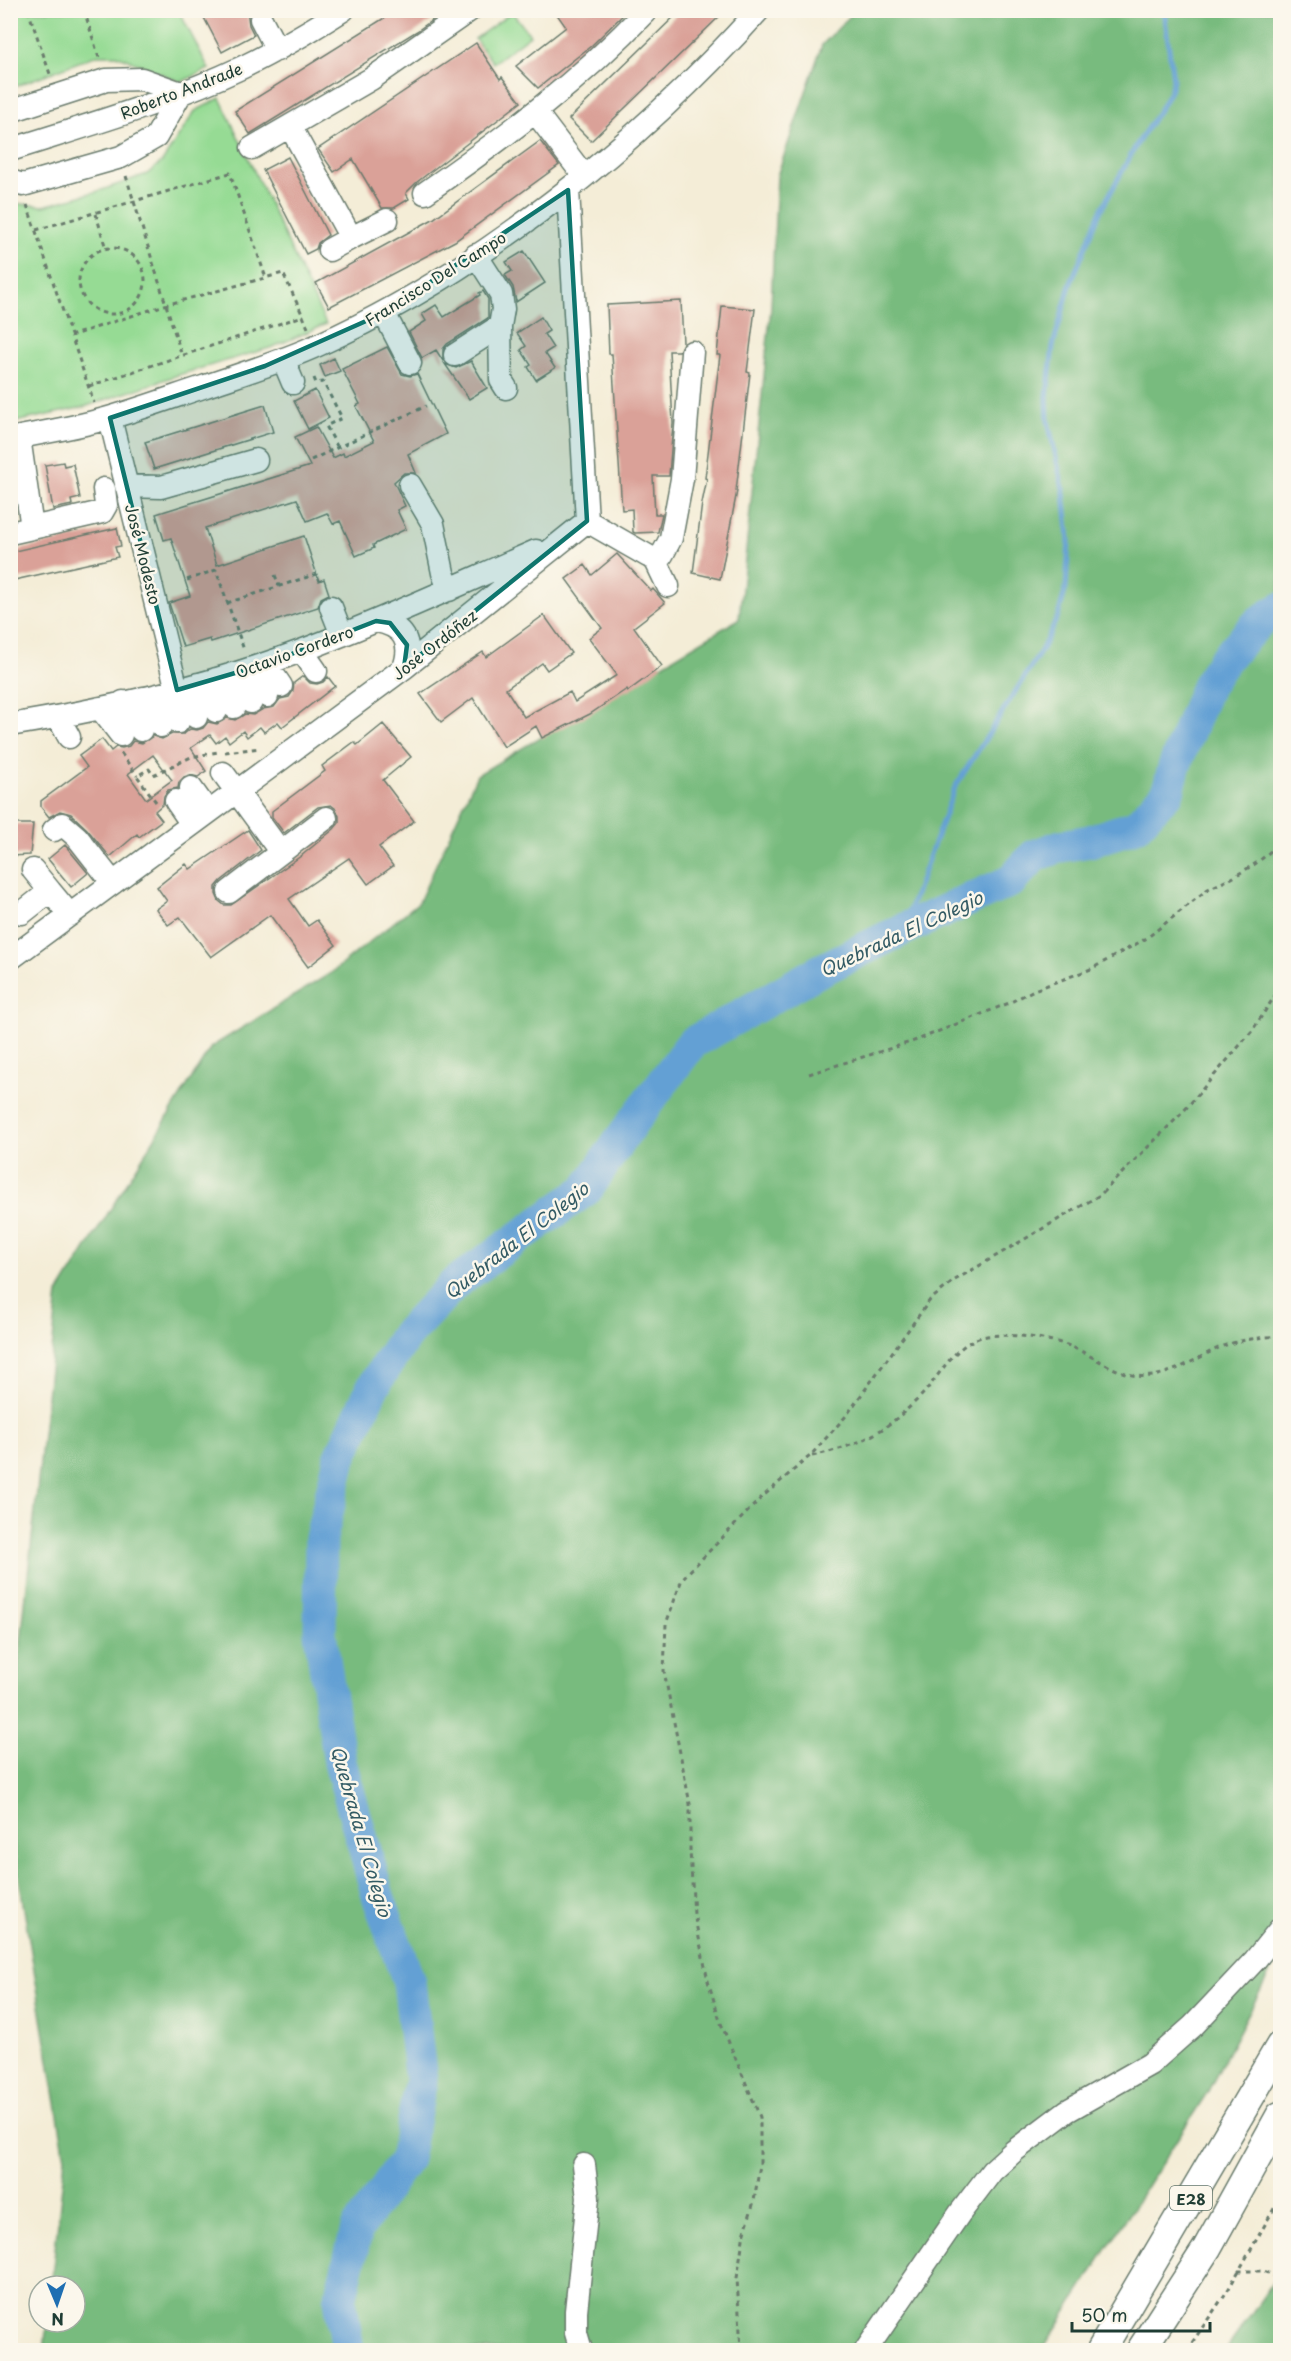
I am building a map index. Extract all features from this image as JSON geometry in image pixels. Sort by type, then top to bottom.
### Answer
[{"type":"main road","name":"E28","points":[[1101,2350],[1281,2046]]},
{"type":"main road","name":"E28","points":[[1141,2350],[1207,2248],[1281,2116]]},
{"type":"street","name":"Roberto Andrade","points":[[10,150],[181,93],[277,50],[343,10]]},
{"type":"street","points":[[424,193],[541,108],[627,32],[647,10]]},
{"type":"street","name":"Francisco Del Campo","points":[[15,438],[104,419],[300,352],[384,313],[476,255],[583,177],[690,84],[759,10]]},
{"type":"street","points":[[252,148],[371,79],[464,12]]},
{"type":"street","points":[[261,19],[277,50]]},
{"type":"street","points":[[10,111],[106,80],[142,79],[181,93],[156,138],[121,157],[17,183]]},
{"type":"street","points":[[541,108],[583,177],[587,521],[655,559],[668,586]]},
{"type":"street","points":[[290,126],[351,238]]},
{"type":"street","points":[[329,250],[387,220]]},
{"type":"street","points":[[476,255],[501,294],[503,309],[500,326],[501,380],[506,388]]},
{"type":"street","points":[[384,313],[410,363]]},
{"type":"street","points":[[455,355],[500,326]]},
{"type":"street","points":[[293,383],[300,352]]},
{"type":"street","points":[[655,559],[662,555],[671,537],[682,478],[692,352]]},
{"type":"street","name":"José Modesto","points":[[104,419],[126,486],[216,676]]},
{"type":"street","points":[[15,438],[21,530],[102,512],[106,505],[104,489]]},
{"type":"street","points":[[126,486],[161,487],[256,460]]},
{"type":"street","points":[[410,485],[433,524],[443,573],[449,590]]},
{"type":"street","name":"José Ordóñez","points":[[10,959],[112,883],[157,838],[206,797],[404,668],[587,521]]},
{"type":"street","name":"Octavio Cordero","points":[[10,725],[100,708],[216,676],[342,635],[565,538]]},
{"type":"street","points":[[331,607],[342,635]]},
{"type":"street","points":[[376,621],[390,623],[398,628],[407,645],[408,656],[404,668]]},
{"type":"street","points":[[213,710],[216,676]]},
{"type":"street","points":[[213,710],[216,676]]},
{"type":"street","points":[[213,710],[216,676]]},
{"type":"street","points":[[213,710],[216,676]]},
{"type":"street","points":[[213,710],[216,676]]},
{"type":"street","points":[[213,710],[216,676]]},
{"type":"street","points":[[100,708],[213,710]]},
{"type":"street","points":[[58,717],[69,737]]},
{"type":"street","points":[[206,797],[280,851]]},
{"type":"street","points":[[229,892],[326,818]]},
{"type":"street","points":[[54,830],[62,824],[77,837],[112,883]]},
{"type":"street","points":[[33,870],[53,884],[74,912]]},
{"type":"street","points":[[34,941],[16,918],[53,884]]},
{"type":"street","points":[[866,2350],[947,2231],[992,2171],[1066,2111],[1150,2064],[1193,2026],[1281,1929]]},
{"type":"street","points":[[581,2350],[576,2333],[576,2311],[588,2198],[584,2165]]},
{"type":"path","points":[[28,10],[57,95]]},
{"type":"path","points":[[84,10],[106,80]]},
{"type":"path","points":[[121,157],[182,356]]},
{"type":"path","points":[[36,230],[230,174],[266,278]]},
{"type":"path","points":[[17,183],[36,230],[70,336],[104,419]]},
{"type":"path","points":[[96,214],[106,249]]},
{"type":"path","points":[[106,249],[125,251],[133,256],[143,271],[145,281],[144,290],[134,306],[117,314],[98,312],[90,307],[84,300],[78,282],[83,264],[97,251],[106,249]]},
{"type":"path","points":[[70,336],[165,305],[283,273],[303,316],[300,352],[316,383],[322,382],[342,418],[326,426],[337,447]]},
{"type":"path","points":[[89,386],[303,316]]},
{"type":"path","points":[[311,460],[426,406]]},
{"type":"path","points":[[187,580],[216,570],[227,603],[216,676]]},
{"type":"path","points":[[227,603],[317,574]]},
{"type":"path","points":[[275,575],[279,586]]},
{"type":"path","points":[[137,776],[213,710]]},
{"type":"path","points":[[809,1074],[934,1034],[1009,1003],[1034,990],[1090,969],[1147,938],[1208,888],[1249,868],[1281,843]]},
{"type":"path","points":[[741,2350],[737,2278],[743,2239],[754,2201],[760,2165],[760,2117],[720,2020],[708,1981],[694,1914],[690,1804],[664,1671],[666,1624],[682,1579],[761,1498],[810,1456],[846,1416],[930,1300],[955,1280],[1100,1195],[1183,1112],[1252,1031],[1281,988]]},
{"type":"path","points":[[810,1456],[861,1442],[887,1427],[919,1398],[944,1366],[970,1343],[982,1338],[1012,1336],[1070,1346],[1124,1372],[1138,1376],[1155,1376],[1224,1346],[1241,1341],[1281,1336]]},
{"type":"path","points":[[1187,2350],[1238,2271],[1281,2198]]},
{"type":"path","points":[[1238,2271],[1264,2271],[1281,2278]]},
{"type":"highlighted area","points":[[568,190],[587,521],[404,668],[407,645],[390,623],[376,621],[266,664],[177,690],[110,418],[265,366],[384,313]]},
{"type":"green space","points":[[11,11],[179,11],[209,69],[181,82],[117,55],[97,55],[11,88]]},
{"type":"green space","points":[[855,11],[1280,11],[1280,1953],[1208,2091],[1042,2350],[44,2350],[46,2334],[87,2334],[87,2274],[52,2274],[65,2158],[11,1830],[10,1744],[58,1294],[211,1047],[331,973],[419,902],[477,775],[739,619],[771,307],[777,176],[822,45]]},
{"type":"green space","points":[[512,12],[530,35],[493,63],[475,39]]},
{"type":"green space","points":[[220,98],[326,324],[273,347],[178,375],[84,407],[11,423],[11,203],[44,206],[102,190],[147,174],[162,162],[195,111]]},
{"type":"green space","points":[[1280,2272],[1280,2350],[1226,2350]]},
{"type":"building","points":[[200,10],[247,10],[249,25],[254,35],[222,52]]},
{"type":"building","points":[[397,10],[446,10],[417,31],[250,134],[235,111]]},
{"type":"building","points":[[554,10],[628,10],[591,46],[538,88],[516,66],[566,27]]},
{"type":"building","points":[[681,10],[726,10],[591,141],[569,119]]},
{"type":"building","points":[[476,43],[500,79],[502,77],[521,102],[417,182],[406,193],[409,199],[394,208],[382,208],[353,159],[334,172],[318,149]]},
{"type":"building","points":[[540,141],[559,165],[455,241],[329,307],[316,283],[433,219]]},
{"type":"building","points":[[288,157],[328,235],[318,243],[316,249],[306,254],[263,170]]},
{"type":"building","points":[[524,251],[545,283],[516,302],[513,287],[505,275],[512,271],[506,262]]},
{"type":"building","points":[[483,291],[488,299],[488,318],[447,344],[443,349],[443,361],[436,350],[422,358],[409,332],[426,321],[422,314],[436,305],[444,317]]},
{"type":"building","points":[[681,301],[683,343],[679,351],[669,351],[673,423],[669,476],[653,476],[655,514],[662,514],[658,532],[635,533],[633,532],[632,509],[622,510],[607,305]]},
{"type":"building","points":[[722,306],[755,309],[737,491],[720,579],[693,573],[707,479],[705,478],[720,355],[717,355]]},
{"type":"building","points":[[541,317],[549,331],[544,334],[553,348],[545,353],[555,368],[536,380],[528,367],[531,365],[521,350],[526,346],[517,333]]},
{"type":"building","points":[[387,347],[402,374],[410,376],[417,374],[446,434],[408,454],[416,473],[404,473],[394,482],[405,506],[397,510],[406,529],[356,556],[340,521],[333,524],[327,513],[307,521],[297,499],[205,528],[217,565],[304,536],[319,581],[324,579],[329,594],[321,598],[318,607],[211,642],[210,639],[183,647],[169,603],[190,596],[171,538],[164,540],[156,514],[310,466],[295,437],[316,427],[333,458],[343,453],[344,456],[374,441],[356,406],[360,404],[342,369]]},
{"type":"building","points":[[334,358],[340,371],[325,377],[320,365]]},
{"type":"building","points":[[471,361],[487,388],[469,399],[445,364],[456,368]]},
{"type":"building","points":[[315,390],[329,418],[308,429],[294,401]]},
{"type":"building","points":[[265,405],[273,432],[154,469],[145,442]]},
{"type":"building","points":[[63,462],[64,466],[73,464],[80,498],[71,500],[72,505],[53,509],[45,465]]},
{"type":"building","points":[[117,528],[121,546],[115,547],[118,557],[10,581],[10,552]]},
{"type":"building","points":[[617,554],[665,603],[634,627],[662,666],[628,691],[627,689],[590,714],[542,738],[536,726],[504,747],[473,698],[441,722],[420,694],[483,652],[486,657],[544,615],[571,653],[547,670],[542,663],[506,689],[524,717],[570,692],[575,702],[617,675],[589,638],[602,628],[566,579],[585,565],[592,575]]},
{"type":"building","points":[[303,676],[310,683],[317,684],[328,677],[335,686],[282,727],[278,722],[264,732],[260,727],[247,737],[243,731],[229,742],[225,736],[216,743],[210,735],[191,748],[206,771],[198,777],[190,775],[184,777],[179,782],[178,788],[168,790],[163,804],[155,811],[162,820],[139,837],[137,834],[110,857],[71,814],[60,811],[49,817],[41,807],[41,801],[87,767],[79,756],[102,739],[111,751],[116,747],[129,746],[133,741],[142,743],[153,736],[162,739],[172,734],[184,734],[190,729],[203,728],[208,722],[217,724],[227,718],[235,720],[245,714],[253,715],[263,709],[274,707],[280,699],[289,697],[294,683]],"holes":[[[153,755],[172,780],[146,799],[128,774]]]},
{"type":"building","points":[[383,724],[411,757],[383,780],[414,821],[379,847],[393,866],[368,884],[349,858],[289,899],[308,926],[317,920],[336,945],[308,967],[270,915],[211,957],[180,917],[168,925],[156,909],[167,901],[157,887],[186,864],[190,869],[248,830],[261,850],[216,887],[219,901],[224,905],[231,905],[301,856],[334,829],[339,823],[339,816],[331,805],[318,807],[284,833],[272,817],[272,811],[325,771],[322,766],[354,742],[357,745]]},
{"type":"building","points":[[10,824],[33,824],[30,855],[10,856]]},
{"type":"building","points":[[65,845],[88,873],[71,887],[48,859]]},
{"type":"waterway","points":[[902,930],[955,787],[1041,651],[1058,616],[1066,588],[1069,540],[1064,493],[1048,421],[1047,397],[1053,346],[1070,285],[1100,212],[1137,144],[1170,91],[1173,80],[1164,10]]},
{"type":"waterway","name":"Quebrada El Colegio","points":[[348,2350],[340,2299],[357,2229],[406,2159],[421,2080],[409,1982],[378,1896],[340,1762],[320,1633],[321,1538],[340,1458],[372,1388],[406,1335],[455,1283],[587,1189],[619,1141],[692,1043],[819,971],[902,930],[1011,881],[1034,856],[1061,846],[1090,841],[1136,826],[1168,792],[1174,767],[1208,684],[1224,660],[1259,622],[1280,609]]}]
